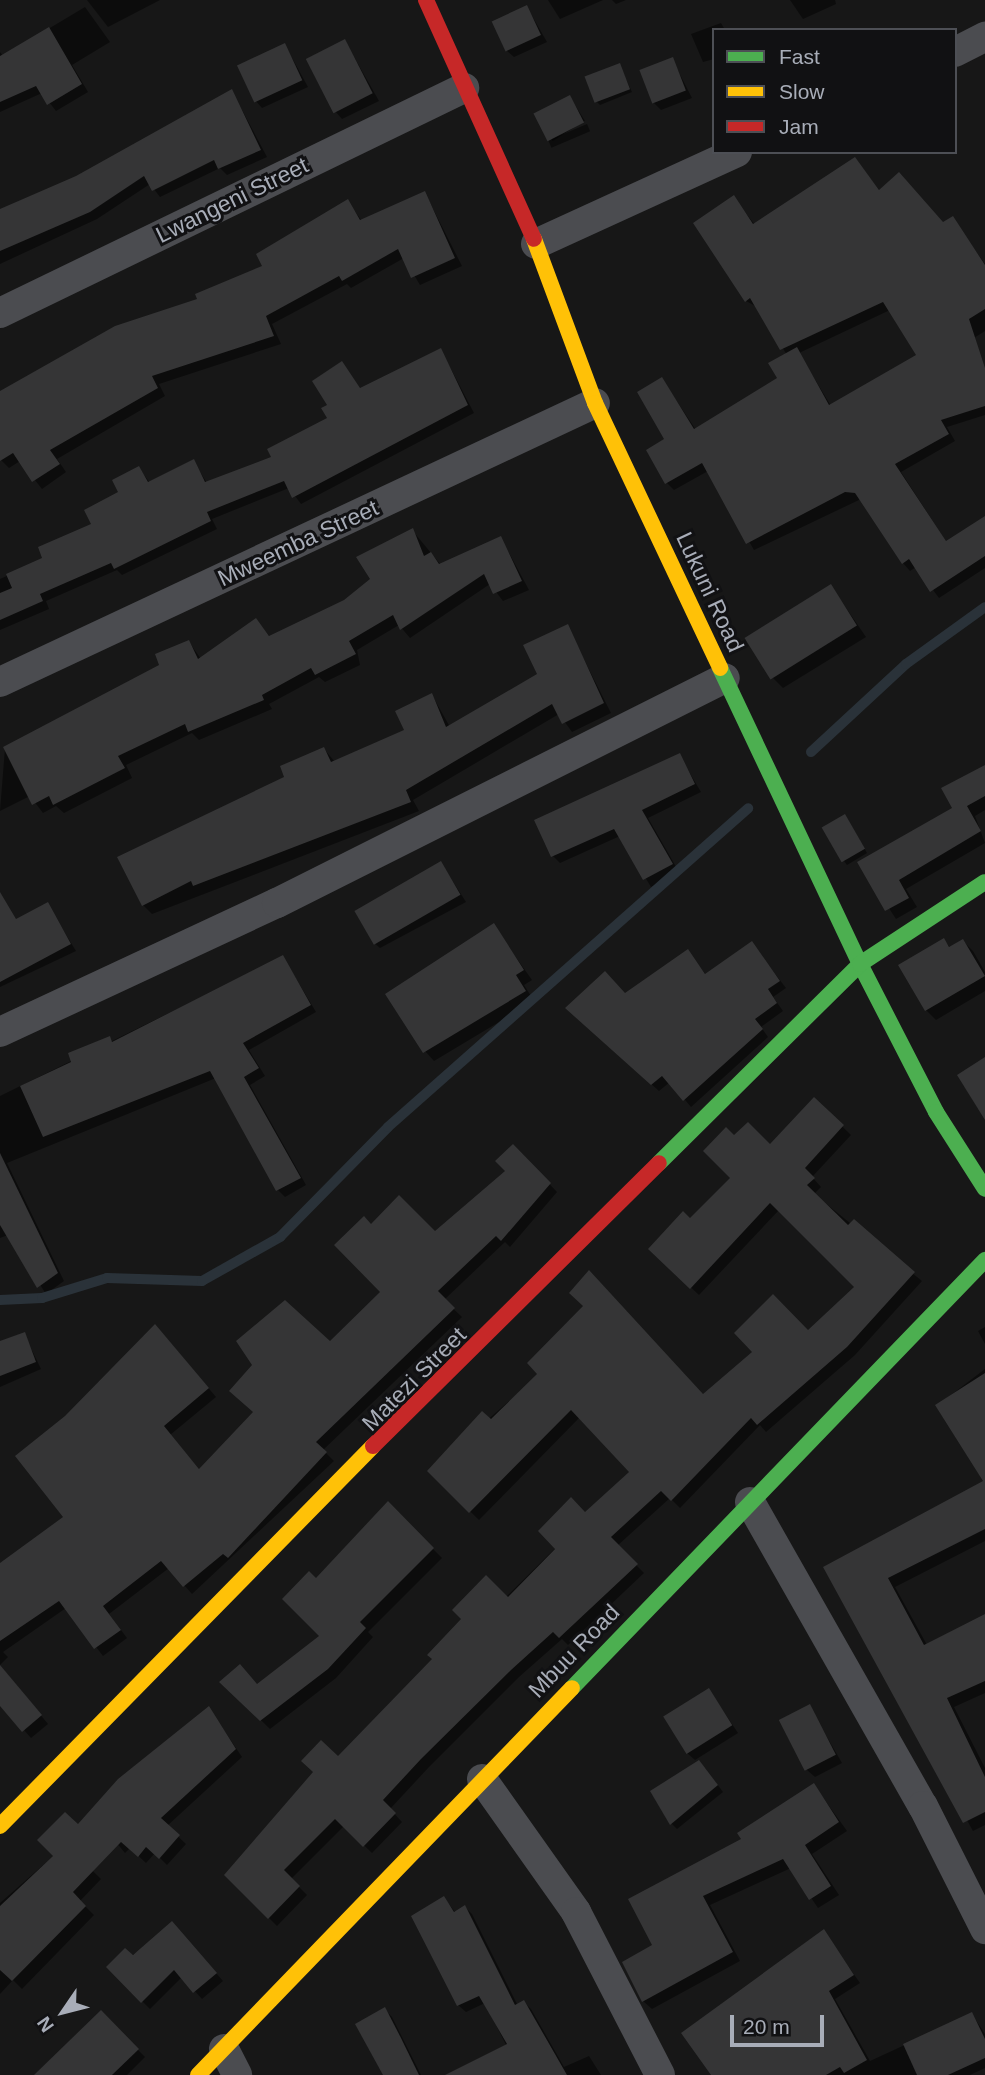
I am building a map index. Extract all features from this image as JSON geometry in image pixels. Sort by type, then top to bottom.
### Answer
[{"type":"street","name":"Lukuni Road","points":[[426,0],[536,244],[595,403],[860,964],[936,1112],[985,1189]]},
{"type":"street","points":[[957,51],[985,37]]},
{"type":"street","name":"Lwangeni Street","points":[[0,313],[464,88]]},
{"type":"street","points":[[536,244],[733,154]]},
{"type":"street","name":"Mweemba Street","points":[[0,682],[595,403]]},
{"type":"street","points":[[0,1032],[277,903],[725,678]]},
{"type":"street","name":"Matezi Street","points":[[0,1826],[133,1684],[860,964],[985,882]]},
{"type":"street","name":"Mbuu Road","points":[[198,2075],[230,2062],[482,1779],[985,1260]]},
{"type":"street","points":[[750,1502],[923,1806],[985,1929]]},
{"type":"street","points":[[482,1779],[576,1912],[660,2075]]},
{"type":"building","points":[[527,5],[541,35],[506,51],[492,21]]},
{"type":"building","points":[[49,27],[82,84],[47,105],[36,86],[0,102],[0,56]]},
{"type":"building","points":[[345,39],[373,93],[333,113],[306,59]]},
{"type":"building","points":[[285,43],[302,80],[254,103],[237,65]]},
{"type":"building","points":[[673,57],[686,91],[652,104],[639,70]]},
{"type":"building","points":[[620,63],[630,89],[595,103],[585,77]]},
{"type":"building","points":[[232,89],[261,150],[218,169],[214,160],[152,191],[144,176],[90,212],[0,251],[0,209],[76,176]]},
{"type":"building","points":[[570,95],[584,123],[548,141],[533,114]]},
{"type":"building","points":[[855,157],[879,190],[899,172],[943,222],[953,216],[985,265],[985,309],[969,319],[985,368],[985,406],[941,420],[949,434],[895,464],[946,541],[985,516],[985,556],[930,592],[909,559],[902,564],[855,493],[845,492],[746,544],[702,463],[665,484],[646,450],[664,439],[637,392],[662,377],[694,429],[777,378],[768,363],[797,347],[829,405],[916,355],[883,302],[780,350],[750,298],[745,302],[693,223],[734,195],[753,224]]},
{"type":"building","points":[[425,191],[455,258],[411,278],[398,249],[342,281],[339,276],[266,316],[274,336],[152,376],[158,388],[50,450],[60,464],[32,482],[13,453],[0,461],[0,391],[115,326],[197,299],[195,294],[262,266],[256,254],[348,199],[360,220]]},
{"type":"building","points":[[441,348],[468,405],[292,498],[284,481],[207,512],[211,521],[114,569],[111,563],[40,594],[43,601],[0,620],[0,593],[12,588],[6,574],[42,558],[38,547],[91,524],[84,510],[118,492],[112,480],[139,466],[148,482],[194,459],[205,482],[271,457],[267,449],[327,418],[321,408],[327,405],[312,381],[342,361],[360,388]]},
{"type":"building","points":[[413,528],[424,556],[431,552],[439,564],[501,536],[522,581],[493,594],[484,574],[400,630],[393,615],[349,641],[356,654],[315,675],[311,668],[262,695],[264,700],[188,732],[185,724],[118,756],[125,768],[53,805],[49,796],[32,805],[3,747],[159,665],[155,654],[189,640],[198,659],[256,618],[269,636],[344,600],[370,579],[356,557]]},
{"type":"building","points":[[831,584],[857,626],[770,680],[744,638]]},
{"type":"building","points":[[568,624],[604,703],[562,724],[552,704],[406,790],[411,802],[193,886],[191,881],[142,906],[117,857],[284,777],[280,766],[324,747],[331,762],[404,730],[395,711],[432,693],[446,727],[537,674],[523,645]]},
{"type":"building","points":[[680,753],[695,784],[642,810],[673,864],[643,880],[614,829],[551,857],[534,820]]},
{"type":"building","points":[[985,765],[985,796],[967,806],[981,831],[899,880],[909,898],[885,911],[857,862],[952,808],[941,788]]},
{"type":"building","points":[[845,814],[865,849],[842,862],[822,828]]},
{"type":"building","points":[[441,861],[461,895],[374,945],[354,911]]},
{"type":"building","points":[[0,892],[16,919],[48,902],[71,944],[0,982]]},
{"type":"building","points":[[494,923],[524,970],[516,975],[526,991],[423,1053],[385,994]]},
{"type":"building","points":[[944,938],[949,947],[963,939],[985,976],[925,1011],[898,965]]},
{"type":"building","points":[[752,941],[780,981],[768,989],[777,1003],[755,1019],[763,1029],[683,1101],[662,1076],[651,1085],[565,1008],[605,971],[625,993],[688,949],[705,974]]},
{"type":"building","points":[[283,955],[311,1005],[243,1043],[259,1068],[244,1077],[301,1178],[276,1191],[210,1071],[43,1137],[20,1086],[71,1062],[68,1053],[110,1036],[112,1042]]},
{"type":"building","points":[[985,1057],[985,1120],[957,1075]]},
{"type":"building","points":[[814,1097],[844,1125],[805,1168],[815,1178],[807,1185],[848,1225],[854,1219],[915,1272],[847,1347],[757,1425],[751,1418],[671,1501],[661,1491],[611,1537],[638,1564],[559,1638],[553,1632],[421,1759],[383,1800],[396,1813],[363,1847],[335,1819],[284,1870],[300,1886],[268,1919],[224,1875],[313,1772],[301,1761],[321,1740],[338,1756],[432,1659],[427,1655],[461,1619],[452,1610],[486,1575],[508,1597],[555,1549],[538,1531],[571,1497],[585,1512],[629,1472],[571,1410],[469,1513],[427,1471],[482,1411],[491,1419],[537,1374],[527,1363],[583,1306],[569,1293],[589,1270],[703,1394],[752,1352],[734,1333],[773,1294],[808,1330],[854,1287],[770,1203],[690,1289],[648,1249],[683,1211],[690,1218],[730,1178],[703,1151],[726,1127],[734,1135],[748,1122],[770,1144]]},
{"type":"building","points":[[513,1144],[551,1183],[501,1241],[496,1236],[438,1291],[455,1308],[316,1442],[327,1452],[228,1558],[223,1554],[183,1587],[161,1561],[103,1606],[121,1630],[94,1649],[59,1601],[0,1641],[0,1563],[63,1517],[15,1456],[65,1416],[155,1324],[209,1388],[164,1426],[199,1469],[253,1412],[229,1391],[252,1365],[236,1341],[285,1300],[330,1341],[380,1292],[334,1245],[364,1216],[371,1224],[399,1195],[435,1231],[505,1171],[495,1161]]},
{"type":"building","points":[[0,1153],[58,1273],[37,1288],[0,1225]]},
{"type":"building","points":[[25,1332],[36,1362],[0,1376],[0,1341]]},
{"type":"building","points":[[985,1373],[985,1529],[888,1578],[924,1645],[985,1614],[985,1681],[947,1698],[985,1777],[985,1812],[963,1823],[823,1567],[983,1481],[935,1405]]},
{"type":"building","points":[[388,1501],[434,1548],[360,1622],[366,1628],[328,1669],[260,1721],[219,1682],[240,1664],[257,1684],[319,1636],[282,1599],[309,1571],[316,1578]]},
{"type":"building","points":[[0,1665],[42,1715],[22,1732],[0,1706]]},
{"type":"building","points":[[709,1688],[732,1725],[687,1754],[663,1717]]},
{"type":"building","points":[[810,1704],[836,1755],[805,1771],[779,1720]]},
{"type":"building","points":[[209,1706],[236,1749],[161,1818],[180,1835],[159,1859],[146,1847],[138,1857],[121,1842],[73,1892],[86,1906],[12,1981],[0,1970],[0,1906],[53,1856],[37,1840],[65,1812],[78,1824],[118,1779]]},
{"type":"building","points":[[699,1760],[718,1785],[670,1825],[650,1791]]},
{"type":"building","points":[[814,1783],[839,1822],[805,1845],[831,1886],[809,1900],[783,1859],[703,1896],[733,1952],[642,2002],[622,1962],[652,1945],[628,1899],[741,1839],[737,1833]]},
{"type":"building","points":[[444,1896],[454,1912],[465,1905],[515,2005],[524,2000],[567,2075],[445,2075],[507,2044],[479,1996],[457,2006],[411,1916]]},
{"type":"building","points":[[172,1921],[217,1973],[193,1993],[174,1970],[141,2003],[106,1967],[125,1948],[133,1955]]},
{"type":"building","points":[[824,1929],[854,1975],[829,1991],[867,2060],[844,2073],[840,2067],[826,2075],[711,2075],[681,2033]]},
{"type":"building","points":[[385,2007],[419,2075],[383,2075],[355,2024]]},
{"type":"building","points":[[101,2010],[139,2049],[112,2075],[34,2075]]},
{"type":"building","points":[[972,2012],[985,2039],[985,2058],[948,2075],[917,2075],[903,2044]]},
{"type":"waterway","points":[[811,752],[906,664],[985,607]]},
{"type":"waterway","points":[[0,1300],[42,1298],[107,1278],[202,1281],[280,1237],[388,1127],[748,808]]},
{"type":"traffic: fast","points":[[720,668],[860,964],[936,1112],[985,1189]]},
{"type":"traffic: fast","points":[[659,1163],[860,964],[985,882]]},
{"type":"traffic: fast","points":[[572,1688],[985,1260]]},
{"type":"traffic: slow","points":[[534,239],[595,403],[720,668]]},
{"type":"traffic: slow","points":[[0,1826],[373,1446]]},
{"type":"traffic: slow","points":[[198,2075],[572,1688]]},
{"type":"traffic: jam","points":[[426,0],[534,239]]},
{"type":"traffic: jam","points":[[373,1446],[659,1163]]}]
